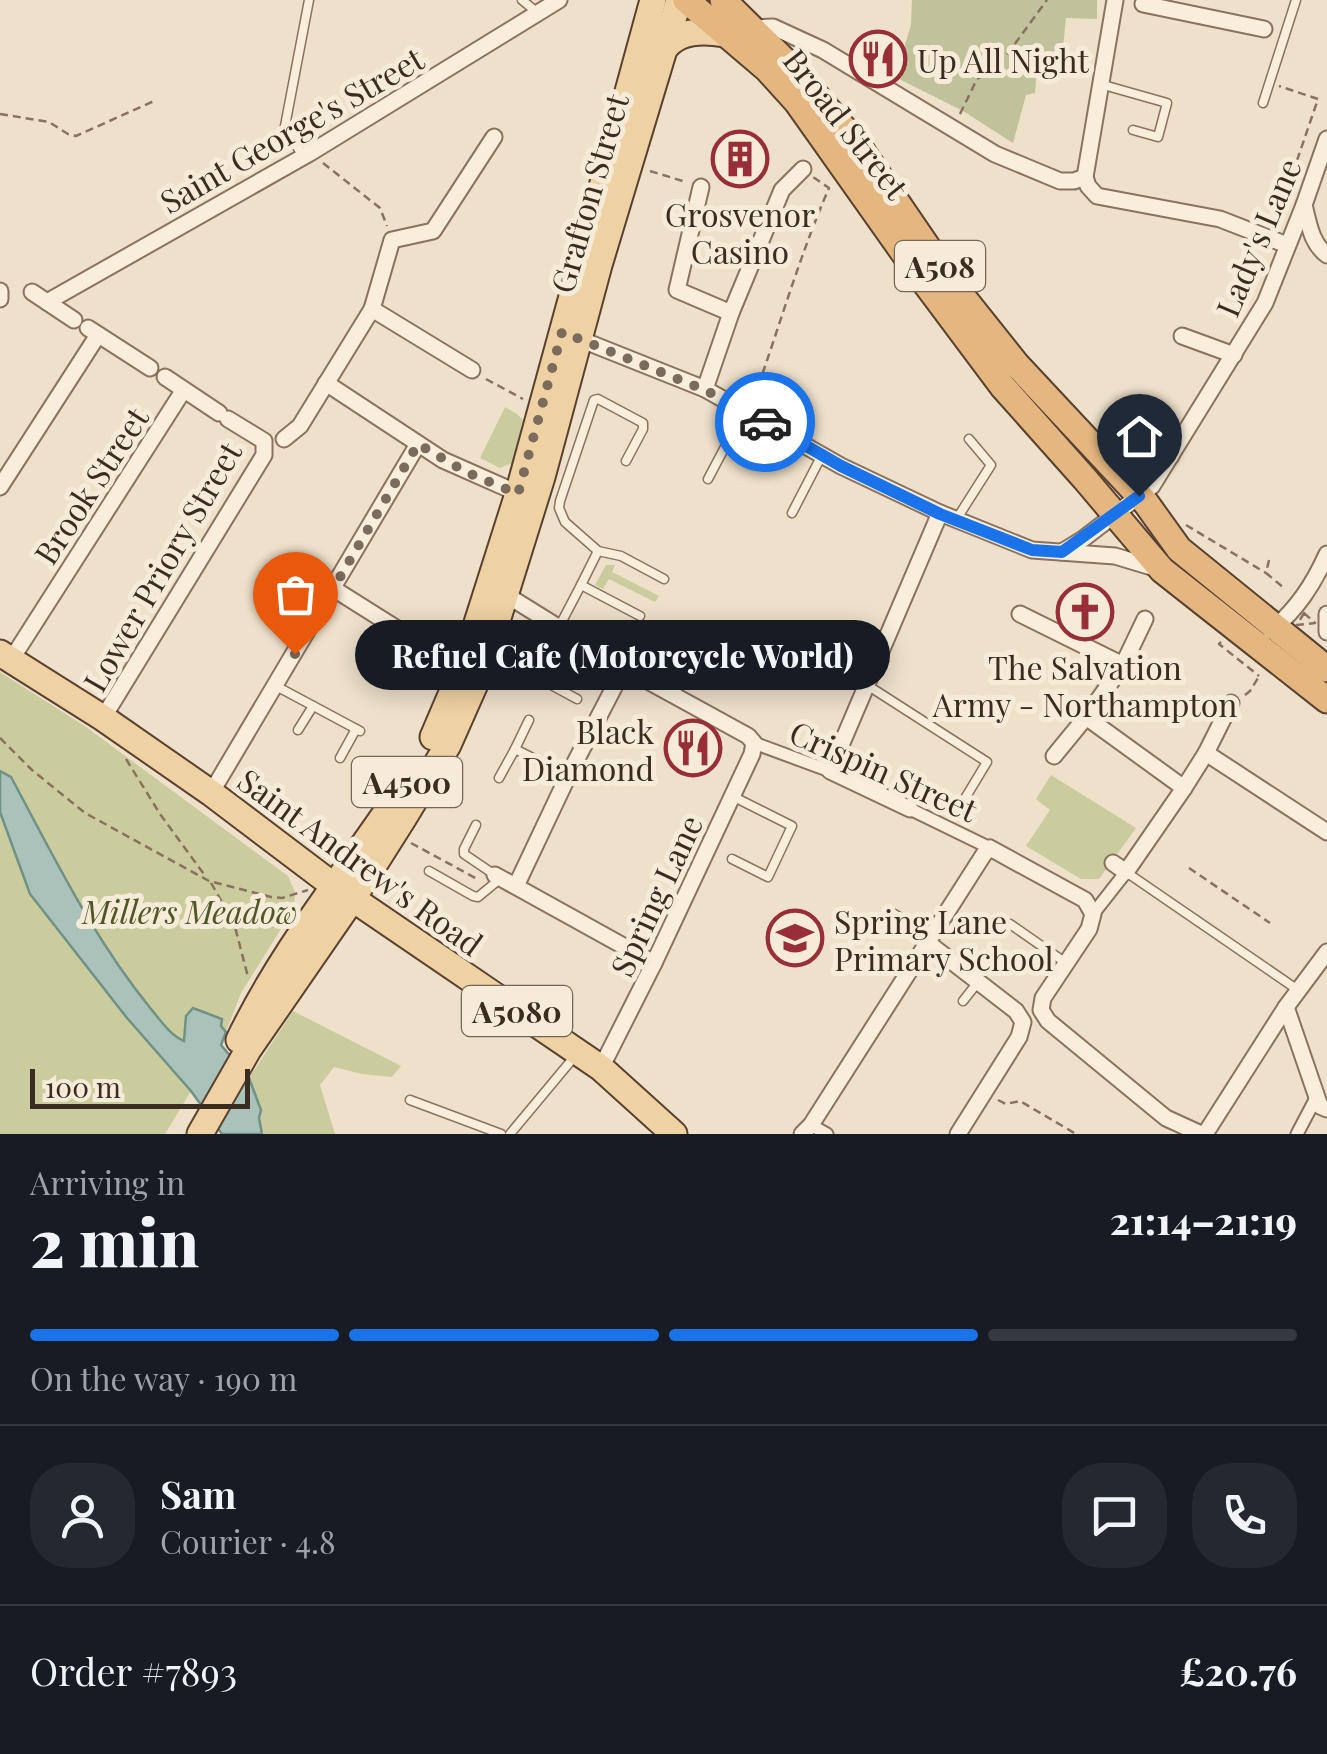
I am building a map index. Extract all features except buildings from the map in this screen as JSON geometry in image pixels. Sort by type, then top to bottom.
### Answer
[{"type":"highway","name":"A508","points":[[698,4],[753,28],[796,72],[857,144],[954,286],[1016,365],[1139,496],[1179,549],[1327,669]]},
{"type":"highway","name":"Broad Street","points":[[698,4],[725,34],[767,68],[797,102],[1003,387],[1114,515]]},
{"type":"highway","name":"A508","points":[[1114,515],[1162,570],[1277,632],[1327,700]]},
{"type":"main road","name":"Grafton Street","points":[[343,892],[394,834],[448,745],[483,666],[498,590],[571,335],[653,0]]},
{"type":"main road","name":"Grafton Street","points":[[527,498],[542,408],[571,335],[663,51],[698,4]]},
{"type":"main road","points":[[663,51],[688,34],[706,30],[725,34]]},
{"type":"main road","name":"Grafton Street","points":[[343,892],[357,856],[432,740],[498,590]]},
{"type":"main road","name":"Saint Andrew's Road","points":[[6,657],[103,718],[343,892],[601,1068],[674,1134]]},
{"type":"main road","name":"A4500","points":[[243,1047],[258,1002],[303,929],[343,892]]},
{"type":"main road","name":"A4500","points":[[195,1127],[343,892]]},
{"type":"street","name":"Saint George's Street","points":[[47,302],[306,155],[559,0]]},
{"type":"street","points":[[1086,182],[1115,0]]},
{"type":"street","points":[[1143,4],[1197,8],[1264,29]]},
{"type":"street","points":[[753,28],[773,26],[823,50],[995,154],[1060,181],[1086,182],[1097,196],[1220,219],[1287,245]]},
{"type":"street","points":[[284,439],[300,426],[372,309],[392,240],[432,231],[494,137]]},
{"type":"street","name":"Lady's Lane","points":[[1062,552],[1152,486],[1265,303],[1327,139]]},
{"type":"street","points":[[705,390],[731,313],[782,190],[802,170]]},
{"type":"street","points":[[702,187],[677,290],[731,313]]},
{"type":"street","points":[[1304,205],[1312,237],[1327,256]]},
{"type":"street","points":[[32,292],[150,368]]},
{"type":"street","points":[[372,309],[472,370]]},
{"type":"street","points":[[0,487],[86,328]]},
{"type":"street","points":[[571,335],[705,390],[822,455],[948,517],[1032,550],[1114,556],[1162,570]]},
{"type":"street","points":[[1182,336],[1234,355]]},
{"type":"street","points":[[165,377],[183,391]]},
{"type":"street","points":[[326,383],[466,472],[527,498]]},
{"type":"street","name":"Lower Priory Street","points":[[103,718],[264,455],[264,441],[183,391]]},
{"type":"street","name":"Brook Street","points":[[6,657],[183,391]]},
{"type":"street","points":[[211,793],[418,444]]},
{"type":"street","points":[[1104,458],[1157,464],[1170,456]]},
{"type":"street","points":[[1083,539],[1092,514],[1092,495],[1086,479]]},
{"type":"street","points":[[830,771],[866,686],[948,517]]},
{"type":"street","points":[[1277,632],[1303,598],[1327,554]]},
{"type":"street","points":[[334,589],[463,668]]},
{"type":"street","points":[[498,590],[624,668],[748,736],[754,744]]},
{"type":"street","points":[[1020,614],[1123,665]]},
{"type":"street","points":[[1327,614],[1327,632]]},
{"type":"street","points":[[1054,756],[1123,665],[1145,620]]},
{"type":"street","points":[[624,668],[568,776],[499,877],[654,963]]},
{"type":"street","points":[[1231,704],[1184,788],[1120,868],[1093,914],[1089,929],[1043,998],[1041,1010],[1048,1021],[1166,1118],[1203,1134],[1327,952]]},
{"type":"street","points":[[1086,716],[1184,788]]},
{"type":"street","name":"Crispin Street","points":[[754,744],[830,771],[990,848]]},
{"type":"street","name":"Spring Lane","points":[[601,1068],[654,963],[754,744]]},
{"type":"street","points":[[1206,752],[1327,832]]},
{"type":"street","points":[[827,1134],[806,1130],[990,848],[1085,900],[1093,914]]},
{"type":"street","points":[[930,940],[1019,1017],[1019,1037],[963,1132]]},
{"type":"street","points":[[1286,1007],[1322,1102],[1297,1134]]},
{"type":"street","points":[[1019,1017],[1041,1010]]},
{"type":"lane","points":[[306,155],[284,126],[309,0]]},
{"type":"lane","points":[[522,0],[539,14]]},
{"type":"lane","points":[[1263,103],[1296,0]]},
{"type":"lane","points":[[1100,84],[1167,103],[1158,137],[1134,130]]},
{"type":"lane","points":[[626,462],[643,423],[594,400],[559,508],[565,522],[598,551],[620,556],[664,579]]},
{"type":"lane","points":[[708,479],[746,412]]},
{"type":"lane","points":[[948,517],[991,465],[969,438]]},
{"type":"lane","points":[[792,513],[822,455]]},
{"type":"lane","points":[[543,681],[598,551]]},
{"type":"lane","points":[[581,585],[640,616]]},
{"type":"lane","points":[[674,695],[704,637],[743,657]]},
{"type":"lane","points":[[531,674],[577,699]]},
{"type":"lane","points":[[276,686],[358,730],[340,758]]},
{"type":"lane","points":[[866,686],[988,762],[964,800]]},
{"type":"lane","points":[[298,730],[313,706]]},
{"type":"lane","points":[[499,778],[529,720]]},
{"type":"lane","points":[[514,749],[568,776]]},
{"type":"lane","points":[[732,796],[792,826],[768,877],[732,860]]},
{"type":"lane","points":[[429,870],[473,896],[499,877],[464,854],[476,825]]},
{"type":"lane","points":[[1120,868],[1298,990]]},
{"type":"lane","points":[[889,911],[930,940]]},
{"type":"lane","points":[[1010,924],[1066,964]]},
{"type":"lane","points":[[963,1001],[978,982]]},
{"type":"lane","points":[[510,1134],[578,1052]]},
{"type":"lane","points":[[410,1100],[501,1134]]},
{"type":"path","points":[[978,79],[1006,56],[1047,0]]},
{"type":"path","points":[[1012,36],[1018,39]]},
{"type":"path","points":[[949,126],[963,111],[978,79],[978,60]]},
{"type":"path","points":[[1276,230],[1318,99],[1287,89]]},
{"type":"path","points":[[0,114],[49,122],[76,136],[154,101]]},
{"type":"path","points":[[306,155],[380,208],[392,240]]},
{"type":"path","points":[[628,165],[702,187]]},
{"type":"path","points":[[746,412],[829,188],[802,170]]},
{"type":"path","points":[[472,370],[542,408]]},
{"type":"path","points":[[1177,519],[1284,588]]},
{"type":"path","points":[[1266,573],[1270,560]]},
{"type":"path","points":[[1224,639],[1220,644],[1260,676],[1269,675]]},
{"type":"path","points":[[1231,704],[1250,691],[1260,676]]},
{"type":"path","points":[[0,738],[85,813],[209,881],[282,898],[295,892],[343,892]]},
{"type":"path","points":[[122,752],[234,923],[258,1002]]},
{"type":"path","points":[[394,834],[480,880],[499,877]]},
{"type":"path","points":[[1189,868],[1270,923]]},
{"type":"path","points":[[985,1092],[1006,1104],[1020,1101],[1076,1134]]},
{"type":"green space","points":[[912,0],[1097,0],[1097,19],[1066,18],[1061,67],[1037,66],[1035,93],[1026,95],[1013,143],[963,111],[895,77],[911,25]]},
{"type":"green space","points":[[505,407],[523,420],[512,463],[500,468],[480,458]]},
{"type":"green space","points":[[606,565],[615,565],[612,572],[659,596],[655,602],[609,579],[603,589],[595,585]]},
{"type":"green space","name":"Millers Meadow","points":[[0,672],[86,727],[288,876],[295,892],[294,908],[241,993],[226,1032],[221,1026],[222,1019],[193,1008],[186,1016],[186,1038],[183,1042],[174,1037],[84,915],[11,777],[0,771]]},
{"type":"green space","points":[[1051,775],[1136,828],[1099,879],[1081,879],[1026,846],[1050,810],[1036,799]]},
{"type":"green space","points":[[0,812],[30,894],[127,1018],[191,1091],[165,1134],[0,1134]]},
{"type":"green space","points":[[293,1011],[401,1066],[392,1077],[334,1067],[320,1085],[335,1134],[262,1134],[261,1110],[249,1078]]},
{"type":"shaded area","points":[[0,771],[11,777],[111,954],[166,1027],[184,1041],[186,1016],[193,1008],[222,1019],[221,1026],[226,1032],[221,1045],[249,1078],[261,1110],[262,1134],[222,1134],[30,894],[0,812]]},
{"type":"way so far","points":[[295,654],[418,444],[466,472],[518,494],[562,332],[705,390],[765,422]]},
{"type":"place","name":"Up All Night","points":[[878,59]]},
{"type":"place","name":"Grosvenor Casino","points":[[740,159]]},
{"type":"place","name":"The Salvation Army - Northampton","points":[[1085,612]]},
{"type":"place","name":"Refuel Cafe (Motorcycle World)","points":[[295,654]]},
{"type":"place","name":"Black Diamond","points":[[693,748]]},
{"type":"place","name":"Spring Lane Primary School","points":[[795,938]]},
{"type":"route","points":[[765,422],[841,466],[940,514],[1032,550],[1062,552],[1139,496]]}]
